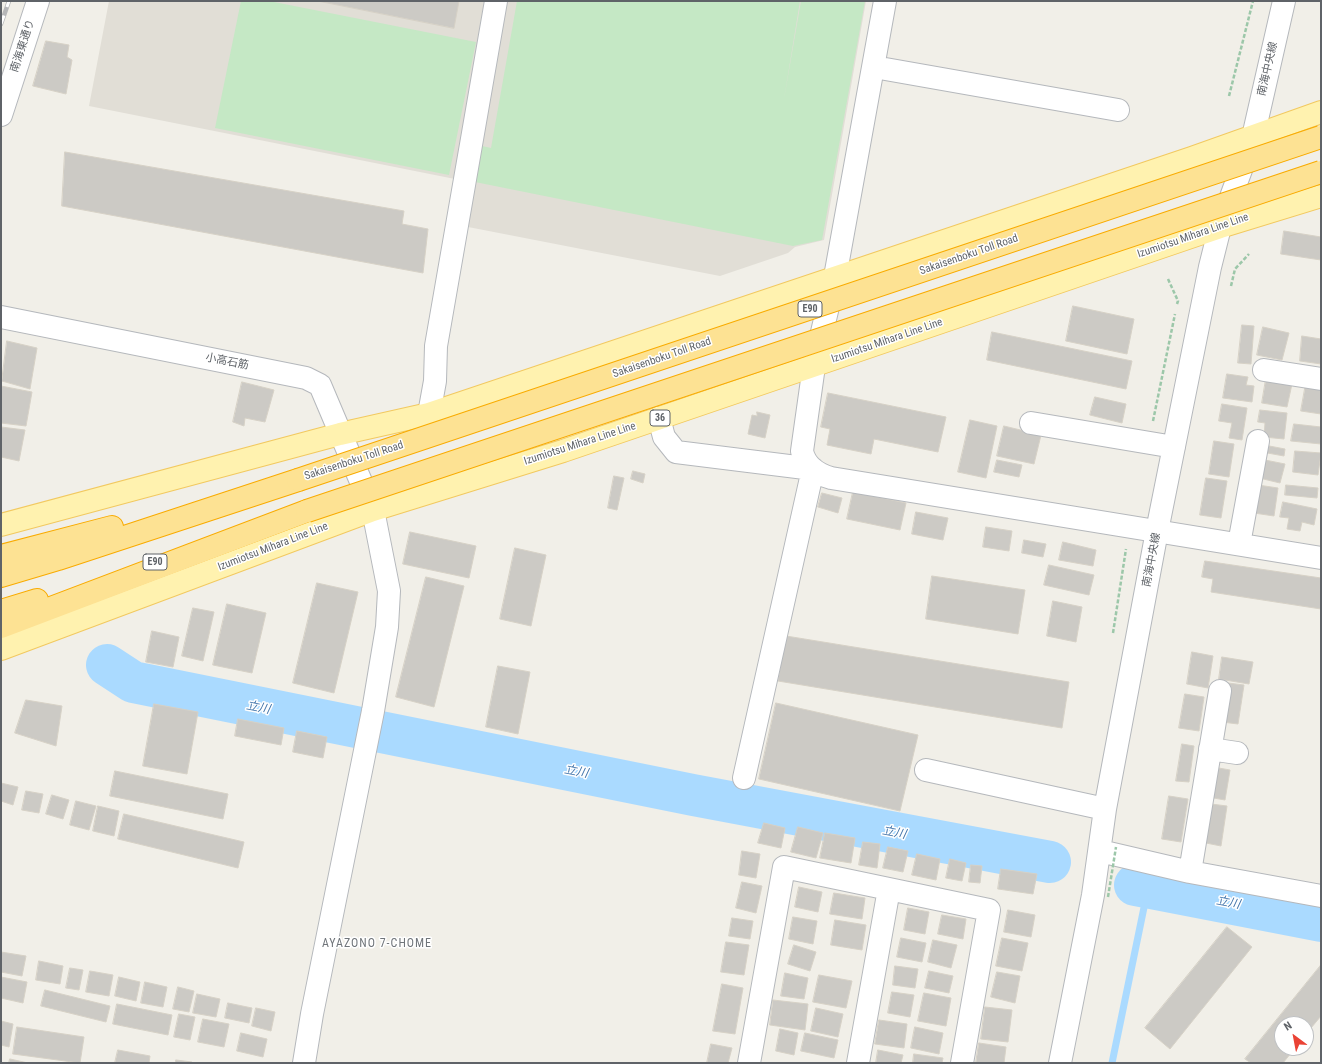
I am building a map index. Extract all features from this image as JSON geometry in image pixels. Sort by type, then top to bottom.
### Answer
[{"type":"highway","name":"Sakaisenboku Toll Road","points":[[1,576],[298,480],[1321,138]]},
{"type":"highway","name":"E90","points":[[1,611],[307,511],[1321,172]]},
{"type":"highway","points":[[1,556],[298,480]]},
{"type":"highway","points":[[1,628],[307,511]]},
{"type":"main road","points":[[1,525],[340,434],[429,414],[1253,137],[1321,112]]},
{"type":"main road","name":"Izumiotsu Mihara Line Line","points":[[1,649],[373,510],[563,451],[1220,227],[1321,196]]},
{"type":"street","name":"南海東通り","points":[[1,115],[38,1]]},
{"type":"street","points":[[429,414],[435,381],[436,346],[496,1]]},
{"type":"street","points":[[886,1],[835,277],[814,366],[802,451],[804,460],[821,475],[831,478],[1321,558]]},
{"type":"street","name":"南海中央線","points":[[1060,1063],[1101,896],[1105,852],[1105,809],[1157,531],[1210,267],[1220,227],[1253,137],[1284,1]]},
{"type":"street","points":[[874,67],[1118,110]]},
{"type":"street","name":"小高石筋","points":[[1,317],[306,378],[320,386],[373,510],[388,590],[387,627],[374,710],[312,1014],[304,1063]]},
{"type":"street","points":[[1264,370],[1321,379]]},
{"type":"street","points":[[659,418],[664,437],[676,452],[814,469]]},
{"type":"street","points":[[1031,423],[1174,447]]},
{"type":"street","points":[[1239,544],[1258,441]]},
{"type":"street","points":[[744,778],[814,469]]},
{"type":"street","points":[[1190,872],[1220,691]]},
{"type":"street","points":[[1210,749],[1237,753]]},
{"type":"street","points":[[926,770],[1105,809]]},
{"type":"street","points":[[1105,852],[1190,872],[1321,896]]},
{"type":"street","points":[[749,1063],[784,867],[989,910],[962,1063]]},
{"type":"street","points":[[858,1063],[889,889]]},
{"type":"path","points":[[1229,96],[1253,1]]},
{"type":"path","points":[[1101,896],[1105,852]]},
{"type":"shaded area","points":[[109,1],[866,1],[824,240],[795,247],[788,253],[720,276],[463,226],[470,182],[89,106]]},
{"type":"green space","points":[[241,1],[269,1],[476,42],[449,175],[215,128]]},
{"type":"green space","points":[[517,1],[800,1],[784,99],[801,1],[865,1],[822,240],[793,246],[470,181],[478,145],[491,148]]},
{"type":"building","points":[[318,1],[459,1],[454,28]]},
{"type":"building","points":[[46,41],[69,45],[67,57],[72,60],[66,94],[33,86]]},
{"type":"building","points":[[65,152],[404,211],[402,224],[428,229],[423,273],[62,206]]},
{"type":"building","points":[[1284,231],[1321,237],[1321,260],[1281,254]]},
{"type":"building","points":[[1073,306],[1134,319],[1127,354],[1066,341]]},
{"type":"building","points":[[1242,325],[1254,326],[1251,364],[1238,363]]},
{"type":"building","points":[[1263,327],[1289,333],[1282,360],[1257,355]]},
{"type":"building","points":[[992,332],[1132,361],[1126,389],[987,360]]},
{"type":"building","points":[[1302,336],[1321,339],[1321,364],[1300,361]]},
{"type":"building","points":[[7,341],[37,348],[30,389],[2,381]]},
{"type":"building","points":[[1227,374],[1248,377],[1246,385],[1254,386],[1252,402],[1223,398]]},
{"type":"building","points":[[1266,379],[1292,384],[1287,407],[1262,403]]},
{"type":"building","points":[[242,382],[274,390],[265,422],[245,418],[244,426],[233,422]]},
{"type":"building","points":[[1306,383],[1321,385],[1321,414],[1301,411]]},
{"type":"building","points":[[1,386],[32,392],[26,426],[1,423]]},
{"type":"building","points":[[828,393],[946,417],[938,452],[874,439],[871,454],[827,445],[830,429],[821,427]]},
{"type":"building","points":[[1095,397],[1126,404],[1122,423],[1090,415]]},
{"type":"building","points":[[1222,404],[1247,408],[1242,440],[1229,438],[1232,423],[1219,421]]},
{"type":"building","points":[[1260,410],[1287,413],[1284,439],[1264,437],[1265,423],[1258,422]]},
{"type":"building","points":[[757,412],[770,415],[765,438],[748,434],[752,415],[757,416]]},
{"type":"building","points":[[970,420],[997,426],[986,478],[958,472]]},
{"type":"building","points":[[1294,424],[1321,427],[1321,444],[1291,441]]},
{"type":"building","points":[[1004,426],[1041,435],[1034,464],[997,456]]},
{"type":"building","points":[[1,427],[25,430],[19,461],[1,457]]},
{"type":"building","points":[[1214,441],[1234,444],[1229,477],[1209,474]]},
{"type":"building","points":[[1264,445],[1285,449],[1284,456],[1262,452]]},
{"type":"building","points":[[1295,451],[1321,453],[1318,475],[1293,472]]},
{"type":"building","points":[[1260,459],[1285,464],[1280,483],[1255,477]]},
{"type":"building","points":[[997,460],[1022,465],[1019,477],[994,472]]},
{"type":"building","points":[[633,471],[645,474],[643,483],[631,479]]},
{"type":"building","points":[[614,476],[624,478],[617,510],[608,508]]},
{"type":"building","points":[[1206,478],[1227,481],[1221,518],[1200,515]]},
{"type":"building","points":[[1258,485],[1278,488],[1274,516],[1254,513]]},
{"type":"building","points":[[1286,485],[1318,488],[1317,498],[1285,495]]},
{"type":"building","points":[[853,492],[906,503],[900,530],[847,519]]},
{"type":"building","points":[[822,493],[842,498],[838,513],[818,507]]},
{"type":"building","points":[[1283,502],[1317,509],[1314,525],[1302,522],[1300,531],[1287,529],[1289,518],[1280,517]]},
{"type":"building","points":[[916,512],[948,518],[943,540],[912,534]]},
{"type":"building","points":[[986,527],[1012,531],[1009,551],[983,547]]},
{"type":"building","points":[[410,532],[476,546],[469,578],[403,564]]},
{"type":"building","points":[[1024,540],[1046,544],[1043,557],[1022,553]]},
{"type":"building","points":[[1063,542],[1096,550],[1093,566],[1059,560]]},
{"type":"building","points":[[515,548],[546,555],[531,626],[500,619]]},
{"type":"building","points":[[1205,561],[1321,578],[1321,609],[1211,592],[1213,579],[1202,577]]},
{"type":"building","points":[[1049,565],[1094,575],[1089,595],[1044,585]]},
{"type":"building","points":[[932,576],[1025,590],[1018,634],[926,619]]},
{"type":"building","points":[[426,577],[464,586],[434,707],[396,697]]},
{"type":"building","points":[[317,583],[358,592],[334,693],[293,683]]},
{"type":"building","points":[[1053,601],[1082,607],[1076,642],[1047,636]]},
{"type":"building","points":[[227,604],[266,613],[252,673],[213,665]]},
{"type":"building","points":[[193,608],[214,612],[203,661],[182,656]]},
{"type":"building","points":[[152,631],[179,637],[173,667],[146,662]]},
{"type":"building","points":[[786,636],[1069,682],[1062,728],[778,681]]},
{"type":"building","points":[[1192,652],[1213,656],[1208,688],[1187,684]]},
{"type":"building","points":[[1222,657],[1253,662],[1249,684],[1219,679]]},
{"type":"building","points":[[498,666],[530,672],[518,734],[486,727]]},
{"type":"building","points":[[1228,683],[1244,685],[1238,724],[1222,722]]},
{"type":"building","points":[[1185,694],[1204,697],[1199,731],[1179,728]]},
{"type":"building","points":[[26,700],[62,706],[56,746],[15,733]]},
{"type":"building","points":[[776,703],[918,735],[900,811],[759,779]]},
{"type":"building","points":[[154,704],[198,712],[187,774],[143,766]]},
{"type":"building","points":[[238,719],[284,728],[281,745],[235,736]]},
{"type":"building","points":[[297,731],[327,737],[323,758],[293,752]]},
{"type":"building","points":[[1182,744],[1194,746],[1189,782],[1176,781]]},
{"type":"building","points":[[1213,767],[1230,770],[1225,800],[1208,797]]},
{"type":"building","points":[[115,771],[228,794],[223,819],[110,796]]},
{"type":"building","points":[[1,783],[18,787],[13,805],[1,801]]},
{"type":"building","points":[[26,791],[43,794],[39,813],[22,810]]},
{"type":"building","points":[[52,795],[69,800],[63,819],[46,814]]},
{"type":"building","points":[[1169,796],[1188,799],[1181,842],[1162,839]]},
{"type":"building","points":[[76,801],[96,806],[89,830],[70,825]]},
{"type":"building","points":[[1211,804],[1227,806],[1221,846],[1206,843]]},
{"type":"building","points":[[98,806],[119,811],[114,836],[93,831]]},
{"type":"building","points":[[124,814],[244,842],[238,868],[118,839]]},
{"type":"building","points":[[764,823],[785,828],[781,848],[758,843]]},
{"type":"building","points":[[798,827],[823,833],[816,858],[791,852]]},
{"type":"building","points":[[825,833],[855,838],[851,863],[820,858]]},
{"type":"building","points":[[863,842],[880,844],[877,868],[859,865]]},
{"type":"building","points":[[888,847],[908,851],[903,872],[883,868]]},
{"type":"building","points":[[742,851],[760,854],[756,878],[739,875]]},
{"type":"building","points":[[917,854],[940,859],[936,880],[912,875]]},
{"type":"building","points":[[950,859],[966,863],[962,881],[946,878]]},
{"type":"building","points":[[971,865],[982,866],[980,883],[969,882]]},
{"type":"building","points":[[1001,869],[1037,874],[1033,894],[998,889]]},
{"type":"building","points":[[742,882],[762,886],[756,913],[736,908]]},
{"type":"building","points":[[799,887],[822,892],[818,912],[795,907]]},
{"type":"building","points":[[834,893],[865,898],[862,919],[830,914]]},
{"type":"building","points":[[908,908],[929,912],[925,934],[904,930]]},
{"type":"building","points":[[1008,910],[1035,915],[1031,937],[1004,932]]},
{"type":"building","points":[[942,915],[966,919],[963,939],[938,934]]},
{"type":"building","points":[[793,917],[817,921],[813,944],[789,939]]},
{"type":"building","points":[[732,918],[753,921],[750,939],[729,936]]},
{"type":"building","points":[[835,920],[866,925],[862,950],[831,945]]},
{"type":"building","points":[[1227,927],[1252,947],[1170,1049],[1145,1028]]},
{"type":"building","points":[[901,938],[926,943],[922,962],[897,957]]},
{"type":"building","points":[[1002,938],[1028,943],[1022,971],[996,966]]},
{"type":"building","points":[[933,940],[957,945],[951,968],[928,962]]},
{"type":"building","points":[[726,942],[749,945],[744,975],[721,972]]},
{"type":"building","points":[[794,945],[816,952],[810,971],[788,964]]},
{"type":"building","points":[[1,952],[26,956],[22,976],[1,972]]},
{"type":"building","points":[[39,961],[63,966],[60,984],[36,980]]},
{"type":"building","points":[[1321,965],[1321,1016],[1314,1024],[1314,1016],[1280,1016]]},
{"type":"building","points":[[895,966],[918,969],[915,988],[893,985]]},
{"type":"building","points":[[70,968],[83,970],[79,990],[66,988]]},
{"type":"building","points":[[90,971],[113,975],[109,996],[86,992]]},
{"type":"building","points":[[929,971],[953,976],[949,993],[925,988]]},
{"type":"building","points":[[997,972],[1020,976],[1015,1003],[991,997]]},
{"type":"building","points":[[785,973],[808,978],[804,999],[781,996]]},
{"type":"building","points":[[819,975],[852,981],[846,1008],[813,1002]]},
{"type":"building","points":[[1,977],[27,982],[23,1003],[1,998]]},
{"type":"building","points":[[119,977],[140,982],[136,1001],[115,996]]},
{"type":"building","points":[[145,982],[167,987],[163,1007],[141,1003]]},
{"type":"building","points":[[722,984],[743,988],[735,1034],[713,1031]]},
{"type":"building","points":[[178,987],[194,991],[189,1012],[173,1009]]},
{"type":"building","points":[[45,990],[110,1006],[106,1022],[41,1006]]},
{"type":"building","points":[[892,992],[914,995],[910,1017],[888,1013]]},
{"type":"building","points":[[924,993],[951,998],[946,1026],[918,1021]]},
{"type":"building","points":[[197,994],[220,999],[216,1017],[193,1013]]},
{"type":"building","points":[[773,1000],[808,1004],[805,1030],[770,1025]]},
{"type":"building","points":[[228,1003],[252,1008],[249,1023],[225,1018]]},
{"type":"building","points":[[117,1004],[172,1015],[168,1035],[113,1024]]},
{"type":"building","points":[[985,1007],[1012,1010],[1008,1042],[981,1039]]},
{"type":"building","points":[[256,1008],[275,1012],[271,1031],[252,1026]]},
{"type":"building","points":[[816,1008],[843,1014],[838,1037],[811,1031]]},
{"type":"building","points":[[179,1014],[195,1017],[190,1040],[174,1037]]},
{"type":"building","points":[[203,1019],[229,1024],[224,1047],[198,1042]]},
{"type":"building","points":[[879,1020],[907,1024],[904,1048],[875,1044]]},
{"type":"building","points":[[1,1021],[13,1024],[9,1047],[1,1045]]},
{"type":"building","points":[[1274,1023],[1274,1056],[1289,1056],[1283,1063],[1251,1063],[1245,1059]]},
{"type":"building","points":[[17,1027],[84,1037],[80,1063],[13,1054]]},
{"type":"building","points":[[915,1027],[943,1033],[939,1054],[911,1048]]},
{"type":"building","points":[[780,1029],[798,1033],[794,1055],[776,1051]]},
{"type":"building","points":[[241,1033],[267,1039],[263,1057],[237,1051]]},
{"type":"building","points":[[805,1033],[838,1040],[834,1058],[801,1051]]},
{"type":"building","points":[[979,1043],[1006,1047],[1004,1063],[976,1063]]},
{"type":"building","points":[[711,1044],[732,1048],[728,1063],[707,1063]]},
{"type":"building","points":[[118,1050],[150,1056],[149,1063],[115,1063]]},
{"type":"building","points":[[878,1050],[903,1055],[901,1063],[876,1063]]},
{"type":"building","points":[[914,1054],[943,1058],[942,1063],[913,1063]]},
{"type":"building","points":[[10,1059],[28,1063],[9,1063]]},
{"type":"building","points":[[176,1060],[192,1062],[192,1063],[176,1063]]},
{"type":"waterway","name":"立川","points":[[107,665],[133,682],[693,795],[1050,862]]},
{"type":"waterway","name":"立川","points":[[1135,885],[1321,921]]},
{"type":"waterway","points":[[1112,1063],[1148,888]]},
{"type":"railway","points":[[1,24],[9,1]]},
{"type":"district","name":"AYAZONO 7-CHOME","points":[[377,944]]}]
